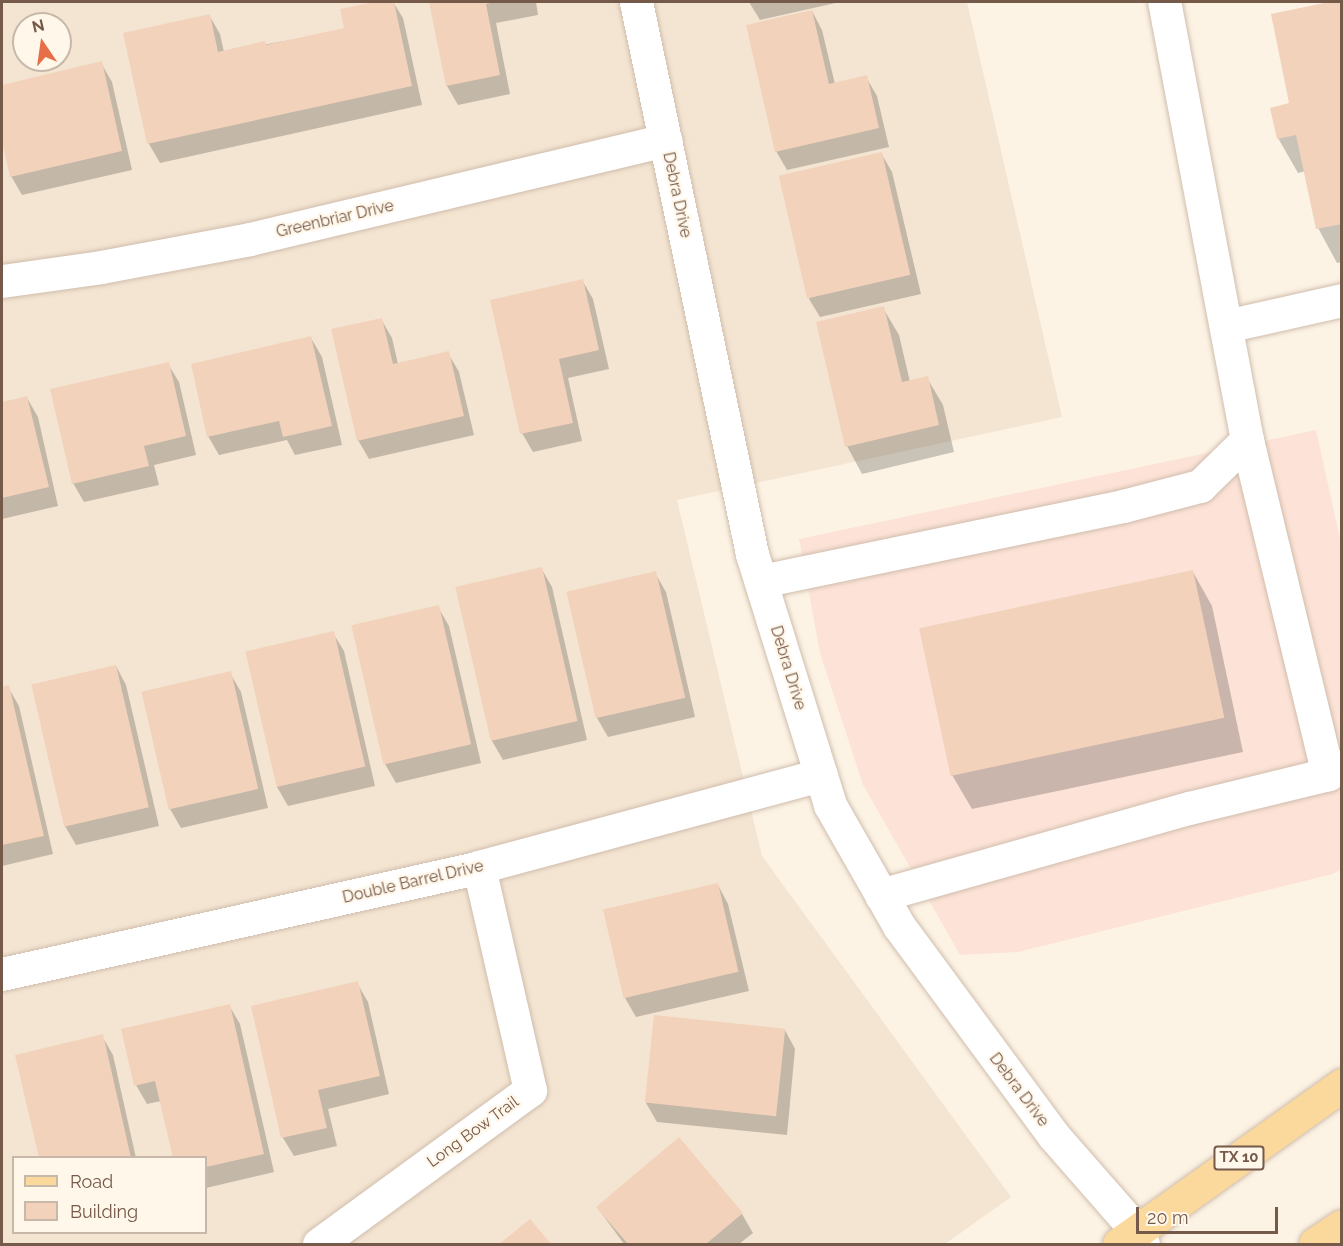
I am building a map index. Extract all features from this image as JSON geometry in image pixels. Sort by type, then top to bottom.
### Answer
[{"type":"main road","name":"TX 10","points":[[1133,1240],[1341,1085]]},
{"type":"main road","points":[[1315,1245],[1341,1226]]},
{"type":"street","name":"Debra Drive","points":[[636,2],[752,554],[830,805],[899,926],[1133,1240]]},
{"type":"street","points":[[881,895],[1189,808],[1335,770],[1247,440],[1164,2]]},
{"type":"street","name":"Greenbriar Drive","points":[[2,281],[101,267],[250,239],[665,140]]},
{"type":"street","points":[[1226,326],[1341,300]]},
{"type":"street","points":[[761,581],[1111,508],[1200,486],[1247,440]]},
{"type":"street","name":"Double Barrel Drive","points":[[2,974],[479,867],[821,775]]},
{"type":"street","name":"Long Bow Trail","points":[[319,1245],[530,1090],[479,867]]},
{"type":"shaded area","points":[[2,2],[967,2],[1062,417],[677,500],[762,856],[1011,1197],[945,1244],[2,1244]]},
{"type":"shaded area","points":[[1316,430],[1341,543],[1341,869],[1333,874],[1018,952],[960,955],[863,785],[820,653],[799,539]]},
{"type":"building","points":[[374,2],[394,2],[412,86],[147,144],[123,33],[210,14],[218,52],[265,41],[266,45],[344,28],[340,9]]},
{"type":"building","points":[[429,2],[495,2],[486,4],[500,75],[446,86]]},
{"type":"building","points":[[1329,2],[1342,2],[1342,224],[1316,229],[1296,135],[1277,139],[1270,108],[1289,103],[1271,14]]},
{"type":"building","points":[[812,10],[829,84],[867,75],[879,128],[775,152],[746,25]]},
{"type":"building","points":[[102,61],[122,151],[10,177],[2,141],[2,85],[56,72],[72,72],[72,68]]},
{"type":"building","points":[[882,152],[910,275],[807,299],[779,176]]},
{"type":"building","points":[[583,279],[599,350],[559,359],[573,423],[520,434],[490,300]]},
{"type":"building","points":[[884,306],[902,382],[928,376],[939,425],[845,447],[816,322]]},
{"type":"building","points":[[382,318],[393,364],[449,351],[464,416],[357,441],[331,329]]},
{"type":"building","points":[[311,336],[332,426],[283,437],[279,421],[207,437],[191,364]]},
{"type":"building","points":[[169,362],[186,436],[144,446],[149,466],[72,484],[50,389]]},
{"type":"building","points":[[27,396],[49,487],[2,498],[2,402]]},
{"type":"building","points":[[542,567],[578,721],[491,741],[455,587]]},
{"type":"building","points":[[1193,570],[1224,718],[951,776],[919,628]]},
{"type":"building","points":[[656,571],[685,698],[596,718],[566,592]]},
{"type":"building","points":[[439,605],[471,744],[383,765],[351,625]]},
{"type":"building","points":[[334,631],[365,766],[277,787],[245,651]]},
{"type":"building","points":[[116,665],[149,807],[64,827],[31,685]]},
{"type":"building","points":[[231,671],[258,789],[169,810],[141,692]]},
{"type":"building","points":[[9,685],[44,836],[2,845],[2,687]]},
{"type":"building","points":[[718,883],[738,972],[623,998],[603,910]]},
{"type":"building","points":[[358,981],[380,1076],[318,1090],[327,1128],[281,1138],[251,1006]]},
{"type":"building","points":[[230,1004],[264,1154],[207,1167],[207,1156],[173,1156],[155,1081],[134,1086],[121,1029]]},
{"type":"building","points":[[654,1015],[785,1029],[776,1116],[645,1103]]},
{"type":"building","points":[[103,1034],[131,1156],[39,1156],[15,1055]]},
{"type":"building","points":[[679,1137],[743,1213],[706,1244],[628,1244],[596,1207]]},
{"type":"building","points":[[530,1219],[551,1244],[499,1244]]}]
